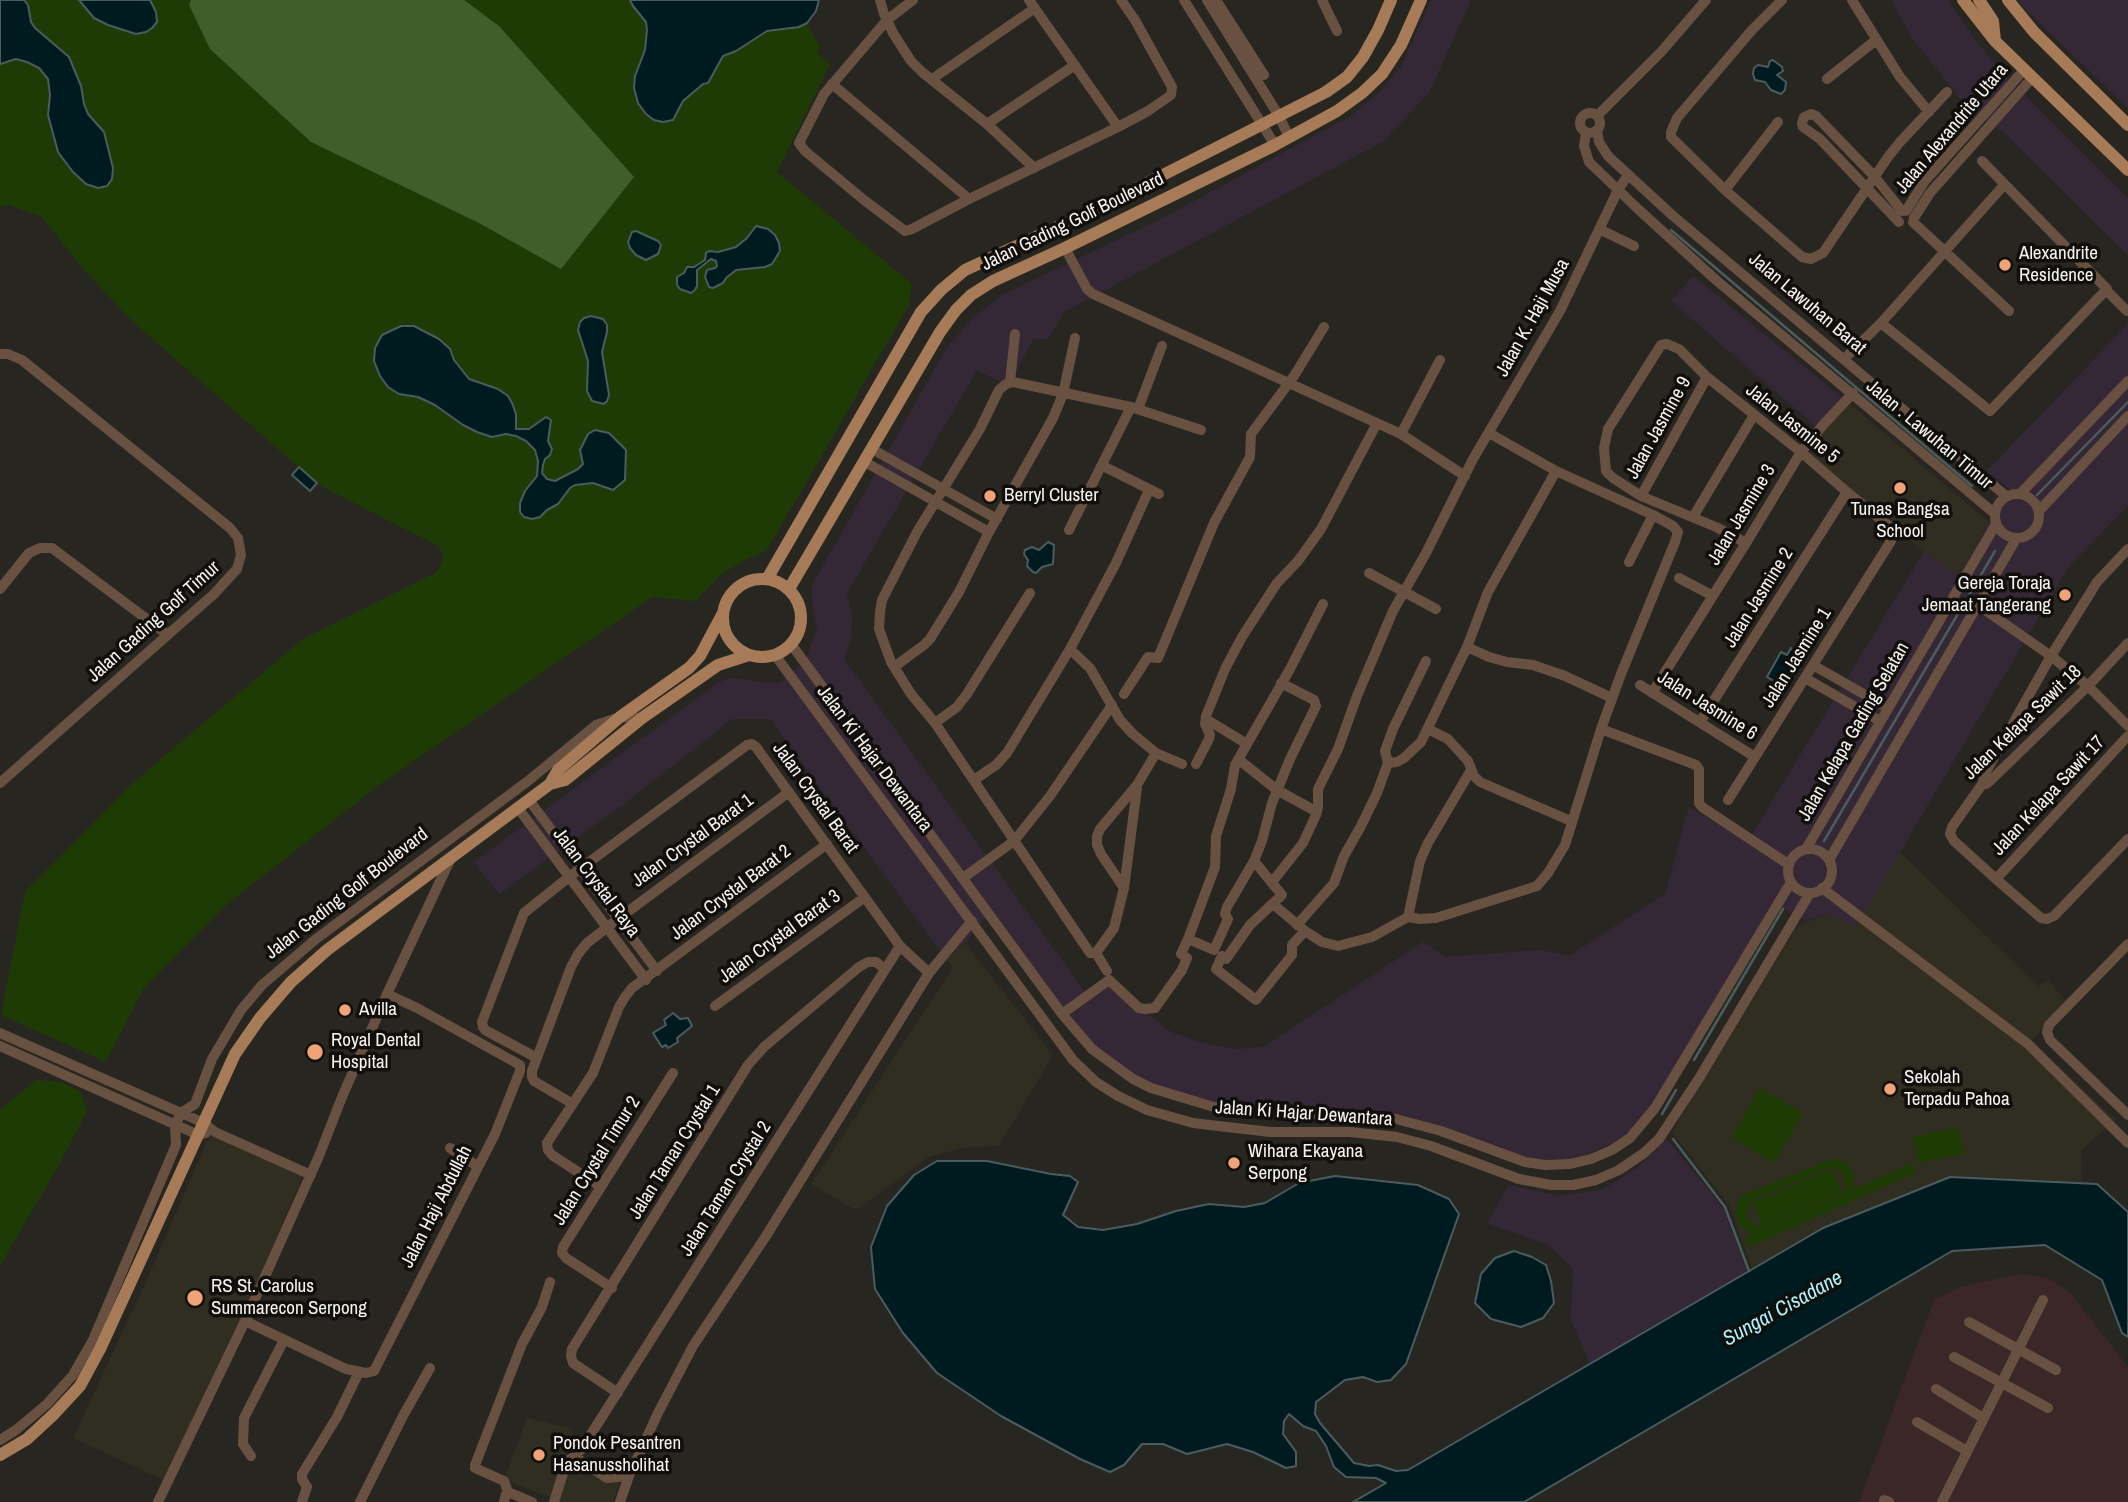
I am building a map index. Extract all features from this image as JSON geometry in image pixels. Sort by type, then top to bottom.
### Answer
[{"type":"main road","name":"Jalan Gading Golf Boulevard","points":[[767,579],[920,312],[941,290],[965,270],[1092,211],[1325,92],[1347,77],[1363,57],[1391,0]]},
{"type":"main road","name":"Jalan Gading Golf Boulevard","points":[[789,589],[940,332],[971,295],[993,281],[1275,145],[1337,111],[1382,74],[1401,45],[1421,0]]},
{"type":"main road","points":[[1963,0],[1995,41],[2128,170]]},
{"type":"main road","points":[[1979,0],[1993,21],[1995,41]]},
{"type":"main road","points":[[1998,0],[2012,6],[2034,32],[2128,125]]},
{"type":"main road","points":[[754,579],[767,579],[789,589],[796,599],[801,622],[792,644],[775,655],[762,658],[737,649],[728,639],[723,613],[726,601],[733,591],[754,579]]},
{"type":"main road","name":"Jalan Gading Golf Boulevard","points":[[550,784],[558,770],[620,717],[689,667],[700,656],[723,613]]},
{"type":"main road","name":"Jalan Gading Golf Boulevard","points":[[0,1455],[27,1439],[80,1386],[100,1349],[235,1054],[260,1018],[291,982],[327,950],[550,784],[565,780],[642,718],[718,665],[749,655]]},
{"type":"street","points":[[880,0],[887,20],[911,61],[987,124],[1034,168]]},
{"type":"street","points":[[913,0],[887,20],[824,94],[799,143],[800,147],[834,176],[905,231],[1118,127],[1169,97],[1172,88],[1121,0]]},
{"type":"street","points":[[1184,0],[1275,145]]},
{"type":"street","points":[[1207,0],[1279,116],[1289,137]]},
{"type":"street","points":[[1216,0],[1264,75]]},
{"type":"street","points":[[1322,0],[1337,31]]},
{"type":"street","points":[[1597,116],[1661,52],[1706,0]]},
{"type":"street","points":[[1782,0],[1752,30],[1677,118],[1671,128],[1671,138],[1725,190],[1802,257],[1811,259],[1823,253],[1900,142],[1947,92]]},
{"type":"street","points":[[1852,0],[1900,77],[1929,112]]},
{"type":"street","points":[[932,79],[1032,4],[1118,127]]},
{"type":"street","points":[[1828,79],[1876,40]]},
{"type":"street","points":[[987,124],[1075,65]]},
{"type":"street","name":"Jalan Alexandrite Utara","points":[[2010,311],[1907,217],[2028,74]]},
{"type":"street","points":[[832,84],[969,199]]},
{"type":"street","points":[[1590,113],[1597,116],[1600,123],[1592,131],[1581,127],[1582,116],[1590,113]]},
{"type":"street","points":[[1811,114],[1816,116],[1874,176],[1907,217],[1866,188],[1820,139],[1804,127],[1804,117],[1811,114]]},
{"type":"street","points":[[1725,190],[1778,122]]},
{"type":"street","name":"Jalan . Lawuhan Timur","points":[[1592,131],[1584,146],[1589,162],[1618,190],[1716,280],[1853,393],[1995,519]]},
{"type":"street","name":"Jalan Lawuhan Barat","points":[[1592,131],[1603,149],[1672,215],[2006,496]]},
{"type":"street","points":[[1982,161],[2107,287],[2106,290],[2127,312]]},
{"type":"street","name":"Jalan K. Haji Musa","points":[[1273,881],[1303,843],[1317,812],[1318,789],[1338,749],[1357,696],[1403,592],[1489,433],[1560,311],[1618,190],[1628,175]]},
{"type":"street","points":[[1845,358],[1881,323],[2004,186]]},
{"type":"street","points":[[1659,227],[1672,215]]},
{"type":"street","points":[[1599,229],[1634,246]]},
{"type":"street","points":[[1065,248],[1075,270],[1093,295],[1401,434],[1465,476]]},
{"type":"street","points":[[1881,323],[1989,411],[2106,290]]},
{"type":"street","points":[[1124,694],[1148,657],[1157,658],[1217,517],[1250,457],[1251,433],[1289,383],[1324,327]]},
{"type":"street","points":[[1015,334],[1010,382],[999,390],[980,429],[917,532],[882,600],[879,629],[894,667],[911,694],[936,723],[1089,952],[1096,953]]},
{"type":"street","points":[[894,667],[924,645],[959,592],[989,532],[1053,418],[1063,394],[1076,338]]},
{"type":"street","name":"Jalan Jasmine 5","points":[[1641,496],[1606,471],[1604,448],[1608,429],[1661,345],[1667,344],[1679,349],[1707,377],[1801,452],[1893,532]]},
{"type":"street","points":[[1069,530],[1135,408],[1162,346]]},
{"type":"street","name":"Jalan Gading Golf Timur","points":[[0,354],[8,354],[22,360],[230,528],[238,538],[242,555],[237,569],[214,594],[0,783]]},
{"type":"street","points":[[1401,434],[1440,359]]},
{"type":"street","name":"Jalan Jasmine 9","points":[[1641,496],[1707,377]]},
{"type":"street","points":[[2020,494],[2128,381]]},
{"type":"street","points":[[1010,382],[1135,408],[1201,430]]},
{"type":"street","name":"Jalan Jasmine 3","points":[[1652,692],[1801,452],[1853,393]]},
{"type":"street","points":[[1693,517],[1754,415]]},
{"type":"street","points":[[2039,511],[2128,416]]},
{"type":"street","points":[[1196,764],[1209,740],[1206,719],[1225,669],[1277,583],[1298,561],[1321,529],[1377,423]]},
{"type":"street","points":[[1273,904],[1322,942],[1338,946],[1372,937],[1408,918],[1436,918],[1537,886],[1565,845],[1612,698],[1678,535],[1673,526],[1653,515],[1556,471],[1489,433]]},
{"type":"street","points":[[872,449],[997,519]]},
{"type":"street","points":[[865,462],[989,532]]},
{"type":"street","points":[[974,780],[996,765],[1007,753],[1070,649],[1154,492],[1103,466]]},
{"type":"street","points":[[1388,762],[1397,762],[1410,754],[1421,742],[1467,647],[1489,592],[1556,471]]},
{"type":"street","name":"Jalan Jasmine 2","points":[[1700,722],[1847,492]]},
{"type":"street","points":[[2020,494],[2032,499],[2039,511],[2038,524],[2029,535],[2016,539],[2004,535],[1995,519],[2001,500],[2006,496],[2020,494]]},
{"type":"street","points":[[1641,496],[1746,543]]},
{"type":"street","points":[[1629,562],[1653,515]]},
{"type":"street","name":"Jalan Kelapa Gading Selatan","points":[[1806,849],[1995,519]]},
{"type":"street","name":"Jalan Jasmine 1","points":[[1728,800],[1891,541],[1893,532]]},
{"type":"street","points":[[1829,860],[2016,539]]},
{"type":"street","points":[[0,589],[29,553],[40,548],[52,548],[168,635]]},
{"type":"street","points":[[1983,783],[1984,775],[2051,656],[2097,582],[2128,549]]},
{"type":"street","points":[[1369,573],[1436,609]]},
{"type":"street","name":"Jalan Jasmine 3","points":[[1679,578],[1713,596]]},
{"type":"street","points":[[936,723],[967,694],[1030,593]]},
{"type":"street","points":[[1062,1014],[1109,980],[1139,1007],[1155,1008],[1182,970],[1187,958],[1181,954],[1216,867],[1216,836],[1231,789],[1234,769],[1323,604]]},
{"type":"street","points":[[1978,605],[2051,656],[2088,686],[2128,726]]},
{"type":"street","name":"Jalan Kelapa Sawit 18","points":[[1996,879],[1954,841],[1950,834],[1952,827],[1983,783],[1986,785],[1992,780],[2128,643]]},
{"type":"street","name":"Jalan Ki Hajar Dewantara","points":[[792,644],[896,790],[1062,1014],[1092,1049],[1133,1079],[1171,1095],[1235,1111],[1367,1115],[1396,1119],[1441,1131],[1525,1162],[1545,1165],[1570,1164],[1591,1159],[1630,1138],[1656,1108],[1791,882]]},
{"type":"street","points":[[1467,647],[1489,657],[1533,665],[1565,676],[1612,698]]},
{"type":"street","points":[[1070,649],[1090,668],[1120,720],[1133,734],[1156,753],[1182,764]]},
{"type":"street","name":"Jalan Ki Hajar Dewantara","points":[[775,655],[1073,1060],[1096,1082],[1118,1096],[1147,1110],[1193,1123],[1270,1132],[1350,1132],[1397,1138],[1431,1146],[1519,1179],[1551,1185],[1573,1185],[1596,1180],[1619,1170],[1659,1139],[1698,1080],[1810,892]]},
{"type":"street","points":[[1281,683],[1314,700],[1316,706],[1277,790],[1254,860],[1225,912],[1228,919],[1216,969],[1256,1000],[1292,955],[1292,944],[1301,928],[1334,883],[1343,856],[1377,793],[1388,762],[1385,751],[1426,661]]},
{"type":"street","points":[[1813,665],[1888,708]]},
{"type":"street","points":[[1805,678],[1880,721]]},
{"type":"street","name":"Jalan Jasmine 6","points":[[1640,685],[1755,757]]},
{"type":"street","points":[[962,878],[1014,841],[1050,796],[1112,705]]},
{"type":"street","points":[[620,717],[642,718]]},
{"type":"street","name":"Jalan Gading Golf Boulevard","points":[[0,1440],[47,1404],[73,1375],[93,1340],[176,1145],[175,1125],[181,1113],[195,1104],[212,1059],[241,1010],[261,985],[316,939],[528,781],[596,725],[620,717]]},
{"type":"street","points":[[1206,719],[1247,744]]},
{"type":"street","points":[[1428,729],[1448,739],[1468,761],[1480,782],[1571,821]]},
{"type":"street","points":[[1601,729],[1696,765],[1700,774],[1699,803],[1702,807],[1788,864]]},
{"type":"street","name":"Jalan Kelapa Sawit 17","points":[[1996,879],[2128,736]]},
{"type":"street","name":"Jalan Crystal Barat","points":[[537,1058],[485,1030],[482,1022],[524,913],[580,868],[747,745],[756,747],[900,946],[929,973]]},
{"type":"street","points":[[1124,888],[1101,854],[1097,836],[1138,785],[1156,753]]},
{"type":"street","points":[[1238,759],[1277,790],[1317,812]]},
{"type":"street","points":[[1408,918],[1420,861],[1471,770]]},
{"type":"street","points":[[1096,953],[1114,928],[1124,888],[1138,785]]},
{"type":"street","name":"Jalan Crystal Barat 1","points":[[537,1058],[578,954],[587,943],[789,792]]},
{"type":"street","name":"Jalan Crystal Raya","points":[[529,800],[657,971]]},
{"type":"street","name":"Jalan Crystal Raya","points":[[517,808],[646,979]]},
{"type":"street","points":[[1996,879],[2041,918],[2047,919],[2054,916],[2128,839]]},
{"type":"street","name":"Jalan Crystal Barat 2","points":[[601,1187],[552,1155],[547,1143],[593,1073],[619,1007],[632,988],[827,844]]},
{"type":"street","points":[[1806,849],[1816,849],[1823,853],[1832,870],[1827,884],[1810,892],[1800,891],[1791,882],[1787,872],[1788,864],[1797,852],[1806,849]]},
{"type":"street","points":[[158,1502],[311,1175],[387,993],[452,858]]},
{"type":"street","points":[[1188,939],[1226,959],[1250,925],[1273,904],[1282,893],[1254,860]]},
{"type":"street","points":[[1822,888],[2028,1044],[2128,1143]]},
{"type":"street","name":"Jalan Crystal Barat 3","points":[[715,1006],[865,897]]},
{"type":"street","points":[[1781,901],[1788,897],[1795,899],[1799,912]]},
{"type":"street","points":[[620,1502],[658,1413],[693,1346],[929,973],[972,921]]},
{"type":"street","points":[[2128,944],[2049,1025],[2046,1032],[2050,1041],[2128,1115]]},
{"type":"street","name":"Jalan Taman Crystal 2","points":[[581,1450],[900,946]]},
{"type":"street","points":[[1096,953],[1107,971]]},
{"type":"street","name":"Jalan Taman Crystal 1","points":[[618,1393],[573,1363],[572,1349],[748,1065],[764,1047],[859,967],[868,962],[876,962],[885,969]]},
{"type":"street","name":"Jalan Haji Abdullah","points":[[359,1373],[370,1373],[378,1367],[495,1134],[520,1071],[520,1065],[387,993]]},
{"type":"street","points":[[0,1033],[181,1113],[201,1129]]},
{"type":"street","points":[[0,1046],[175,1125],[215,1132],[311,1175]]},
{"type":"street","points":[[537,1058],[532,1071],[534,1081],[573,1104]]},
{"type":"street","points":[[1678,1070],[1698,1080]]},
{"type":"street","name":"Jalan Crystal Timur 2","points":[[612,1288],[566,1258],[562,1253],[563,1247],[673,1073]]},
{"type":"street","points":[[450,1148],[477,1166]]},
{"type":"street","points":[[533,1502],[506,1497],[504,1481],[475,1468],[475,1465],[522,1344],[542,1307],[550,1282]]},
{"type":"street","points":[[1942,1502],[2043,1300]]},
{"type":"street","points":[[244,1321],[335,1365],[359,1373],[337,1417],[302,1474],[307,1487],[302,1502]]},
{"type":"street","points":[[1969,1322],[2056,1370]]},
{"type":"street","points":[[251,1456],[243,1444],[244,1418],[284,1340]]},
{"type":"street","points":[[1954,1357],[2048,1408]]},
{"type":"street","points":[[360,1502],[430,1368]]},
{"type":"street","points":[[1937,1389],[1983,1418]]},
{"type":"street","points":[[1917,1422],[1967,1451]]},
{"type":"street","points":[[554,1502],[565,1467],[570,1459],[575,1457],[607,1478],[629,1476]]},
{"type":"shaded area","points":[[1431,0],[1471,0],[1429,93],[1382,142],[1064,312],[1048,339],[1033,339],[1009,386],[977,370],[847,593],[852,619],[851,639],[844,659],[1085,992],[1060,1010],[989,913],[965,943],[946,959],[770,719],[732,719],[624,804],[499,894],[474,862],[719,682],[732,678],[780,683],[806,659],[817,628],[812,585],[946,349],[973,318],[1004,294],[1163,218],[1351,116],[1377,94],[1401,67]]},
{"type":"shaded area","points":[[1891,0],[1948,0],[1976,41],[2005,75],[2128,198],[2128,255],[2004,133],[1968,109],[1913,39]]},
{"type":"shaded area","points":[[2018,0],[2128,0],[2128,108],[2026,10]]},
{"type":"shaded area","points":[[1693,276],[1844,399],[1819,429],[1671,301]]},
{"type":"shaded area","points":[[2128,324],[2128,506],[2069,566],[1855,928],[1829,913],[1805,921],[1776,904],[1639,1125],[1612,1143],[1576,1159],[1538,1160],[1464,1140],[1404,1115],[1229,1106],[1134,1079],[1066,1019],[1110,986],[1171,1032],[1203,1043],[1236,1049],[1264,1047],[1423,942],[1445,957],[1541,950],[1569,956],[1665,894],[1689,807],[1776,858],[1751,836],[1924,552],[1959,575],[1989,522],[2014,493],[1987,471]]},
{"type":"shaded area","name":"Tunas Bangsa School","points":[[1844,399],[1989,522],[1959,575],[1924,552],[1810,454],[1819,429]]},
{"type":"shaded area","name":"Sekolah Terpadu Pahoa","points":[[1900,852],[2038,986],[2048,980],[2068,1003],[2031,1041],[2116,1120],[2081,1150],[2082,1183],[1950,1177],[1823,1228],[1752,1269],[1730,1207],[1672,1132],[1797,926],[1829,913],[1855,927]]},
{"type":"shaded area","points":[[965,943],[1053,1055],[999,1146],[962,1148],[929,1157],[856,1210],[811,1184],[953,968],[946,959]]},
{"type":"shaded area","name":"RS St. Carolus Summarecon Serpong","points":[[214,1135],[302,1177],[242,1319],[166,1481],[73,1438],[148,1277],[207,1141]]},
{"type":"shaded area","points":[[1667,1139],[1723,1208],[1747,1272],[1590,1364],[1571,1320],[1573,1269],[1549,1245],[1487,1223],[1509,1185],[1559,1196],[1604,1189],[1637,1168]]},
{"type":"shaded area","points":[[2019,1274],[2047,1278],[2069,1291],[2128,1367],[2128,1502],[1859,1502],[1934,1300],[1961,1287]]},
{"type":"shaded area","name":"Pondok Pesantren Hasanussholihat","points":[[527,1418],[573,1429],[552,1498],[504,1480]]},
{"type":"shaded area","points":[[574,1461],[619,1482],[613,1502],[557,1502],[570,1465]]},
{"type":"green space","points":[[0,0],[819,0],[816,11],[807,24],[821,48],[817,53],[830,64],[777,172],[912,284],[909,305],[767,550],[719,576],[696,601],[652,597],[379,785],[227,904],[143,989],[106,1062],[1,1015],[25,892],[135,781],[303,639],[437,572],[443,559],[440,547],[319,485],[133,322],[84,270],[42,217],[9,205],[0,207]]},
{"type":"green space","points":[[191,0],[464,0],[499,26],[634,177],[561,269],[479,223],[311,142],[210,49],[189,5]]},
{"type":"green space","points":[[36,1080],[60,1082],[80,1091],[87,1111],[0,1266],[0,1110]]},
{"type":"green space","points":[[1760,1088],[1803,1113],[1774,1163],[1731,1138]]},
{"type":"green space","points":[[1959,1127],[1964,1154],[1919,1163],[1913,1137]]},
{"type":"green space","points":[[1832,1159],[1841,1160],[1848,1165],[1853,1173],[1854,1189],[1912,1163],[1916,1173],[1749,1247],[1745,1238],[1752,1234],[1739,1225],[1736,1216],[1739,1199],[1746,1193]],"holes":[[[1831,1168],[1843,1174],[1846,1187],[1842,1194],[1756,1226],[1747,1214],[1752,1200]]]},
{"type":"green space","points":[[1832,1169],[1842,1193],[1762,1226],[1753,1202]]},
{"type":"water","points":[[0,0],[24,0],[35,28],[69,57],[81,86],[88,114],[104,132],[113,168],[112,179],[107,186],[98,188],[86,184],[58,152],[48,115],[48,79],[39,68],[16,59],[0,64]]},
{"type":"water","points":[[79,0],[150,0],[157,22],[146,32],[136,34],[94,18]]},
{"type":"water","points":[[630,0],[819,0],[816,11],[807,23],[799,27],[767,31],[723,56],[708,83],[703,84],[683,101],[673,120],[663,122],[646,114],[638,103],[634,88],[635,76],[645,50],[647,30],[646,22]]},
{"type":"water","points":[[1773,60],[1782,67],[1783,71],[1777,75],[1786,82],[1785,90],[1781,94],[1771,90],[1765,82],[1755,80],[1753,74],[1758,65],[1768,67]]},
{"type":"water","points":[[756,226],[768,229],[779,243],[780,251],[772,264],[736,270],[723,283],[713,288],[709,287],[705,277],[707,270],[717,266],[716,261],[711,259],[697,270],[695,290],[691,293],[680,289],[677,277],[684,273],[687,267],[694,267],[705,260],[709,251],[718,252],[736,247]]},
{"type":"water","points":[[636,231],[658,241],[661,245],[658,254],[646,260],[636,255],[628,242],[632,232]]},
{"type":"water","points":[[591,316],[603,319],[607,325],[602,352],[609,395],[604,404],[592,401],[587,391],[588,361],[578,330],[580,322]]},
{"type":"water","points":[[401,326],[414,326],[439,339],[450,349],[454,360],[469,379],[498,389],[508,396],[516,414],[516,429],[529,429],[546,417],[551,420],[548,441],[552,449],[545,459],[542,473],[547,479],[555,481],[583,464],[580,450],[588,434],[595,430],[609,433],[626,450],[625,480],[613,490],[593,483],[575,485],[558,504],[540,517],[524,517],[520,512],[520,503],[525,491],[537,476],[538,461],[535,450],[516,436],[506,434],[492,437],[477,432],[435,405],[418,397],[399,394],[388,387],[374,361],[375,348],[382,335]]},
{"type":"water","points":[[299,467],[317,483],[310,491],[292,475]]},
{"type":"water","points":[[1048,542],[1054,545],[1053,564],[1033,572],[1027,566],[1025,550],[1032,547],[1039,550]]},
{"type":"water","points":[[1791,648],[1796,655],[1781,685],[1767,677],[1781,652],[1787,655]]},
{"type":"water","points":[[673,1013],[680,1019],[688,1018],[692,1026],[677,1038],[678,1042],[668,1048],[666,1045],[662,1047],[653,1033],[666,1025],[664,1020]]},
{"type":"water","name":"Sungai Cisadane","points":[[937,1161],[987,1161],[1070,1176],[1078,1182],[1063,1215],[1078,1227],[1103,1230],[1137,1224],[1209,1204],[1244,1207],[1265,1203],[1299,1183],[1335,1176],[1418,1185],[1449,1199],[1459,1214],[1406,1364],[1391,1380],[1377,1382],[1363,1377],[1345,1380],[1316,1402],[1315,1414],[1320,1423],[1354,1463],[1378,1465],[1396,1471],[1408,1470],[1823,1228],[1950,1177],[2097,1184],[2128,1212],[2128,1337],[2122,1333],[2102,1280],[2045,1245],[1952,1251],[1524,1502],[1353,1502],[1386,1483],[1376,1478],[1346,1477],[1334,1467],[1326,1446],[1316,1431],[1303,1426],[1289,1414],[1284,1421],[1283,1434],[1296,1452],[1296,1466],[1286,1468],[1253,1452],[1227,1444],[1187,1454],[1163,1444],[1142,1444],[1124,1465],[1110,1472],[1080,1459],[1001,1416],[937,1373],[903,1333],[875,1289],[871,1247],[887,1206],[914,1175]]},
{"type":"water","points":[[1514,1251],[1546,1265],[1554,1303],[1543,1318],[1521,1327],[1491,1319],[1475,1303],[1481,1274],[1495,1258]]},
{"type":"waterway","points":[[1671,230],[1972,486]]},
{"type":"waterway","points":[[2037,495],[2128,402]]},
{"type":"waterway","points":[[1824,841],[1995,551]]},
{"type":"waterway","points":[[1694,1060],[1783,909]]},
{"type":"waterway","points":[[1662,1114],[1676,1090]]},
{"type":"waterway","points":[[1673,1139],[1725,1207],[1749,1271]]},
{"type":"place","name":"Alexandrite Residence","points":[[2005,265]]},
{"type":"place","name":"Tunas Bangsa School","points":[[1900,488]]},
{"type":"place","name":"Berryl Cluster","points":[[990,496]]},
{"type":"place","name":"Gereja Toraja Jemaat Tangerang","points":[[2065,595]]},
{"type":"place","name":"Avilla","points":[[345,1010]]},
{"type":"place","name":"Royal Dental Hospital","points":[[315,1052]]},
{"type":"place","name":"Sekolah Terpadu Pahoa","points":[[1890,1089]]},
{"type":"place","name":"Wihara Ekayana Serpong","points":[[1234,1163]]},
{"type":"place","name":"RS St. Carolus Summarecon Serpong","points":[[195,1298]]},
{"type":"place","name":"Pondok Pesantren Hasanussholihat","points":[[539,1455]]}]
